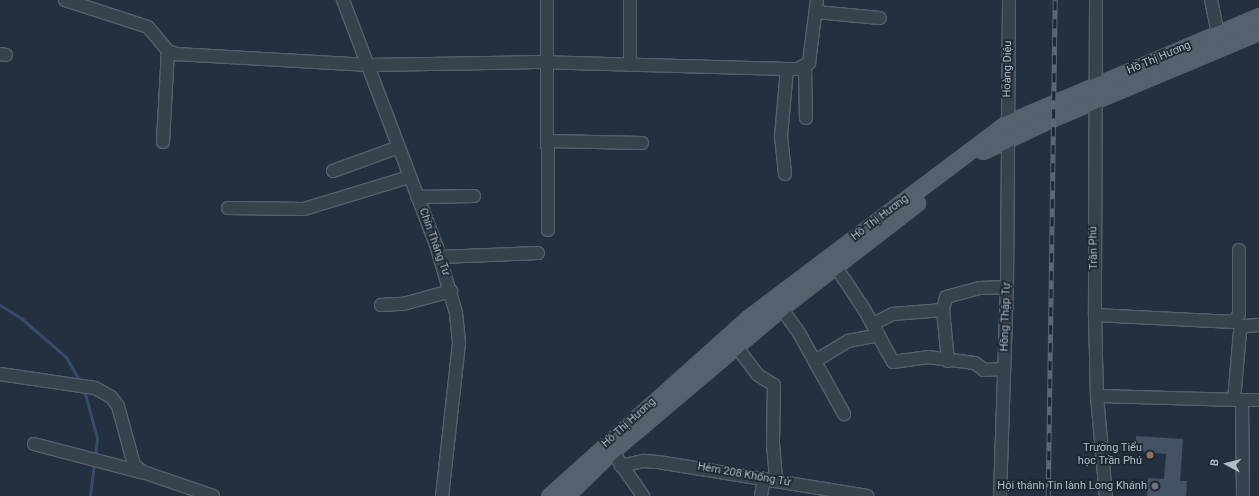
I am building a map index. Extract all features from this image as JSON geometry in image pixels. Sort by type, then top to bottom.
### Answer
[{"type":"main road","name":"Hồ Thị Hương","points":[[549,496],[748,318],[1007,131],[1094,85],[1259,16]]},
{"type":"main road","name":"Hồ Thị Hương","points":[[566,496],[612,451],[736,346],[1007,131],[1094,101],[1259,32]]},
{"type":"street","points":[[65,0],[148,27],[168,51],[163,142]]},
{"type":"street","name":"Chín Tháng Tư","points":[[343,0],[369,65],[440,258],[450,291],[459,343],[442,496]]},
{"type":"street","points":[[547,0],[548,230]]},
{"type":"street","points":[[630,0],[630,65]]},
{"type":"street","points":[[806,118],[805,67],[811,57],[817,0]]},
{"type":"street","name":"Hoàng Diệu","points":[[1007,131],[1009,0]]},
{"type":"street","name":"Trần Phú","points":[[1096,0],[1094,85],[1095,315],[1097,396],[1106,496]]},
{"type":"street","points":[[1211,0],[1221,48]]},
{"type":"street","points":[[816,12],[880,18]]},
{"type":"street","points":[[168,51],[288,62],[369,65],[547,62],[787,69],[805,67]]},
{"type":"street","points":[[785,174],[781,137],[787,69]]},
{"type":"street","name":"Hồng Thập Tự","points":[[1000,496],[1007,287],[1007,131]]},
{"type":"street","points":[[548,141],[642,143]]},
{"type":"street","points":[[333,170],[399,147]]},
{"type":"street","points":[[228,208],[304,210],[409,177]]},
{"type":"street","points":[[417,197],[474,196]]},
{"type":"street","points":[[1095,315],[1234,322],[1239,314],[1239,250]]},
{"type":"street","points":[[440,258],[538,253]]},
{"type":"street","points":[[836,267],[872,324],[893,362],[920,357],[975,363],[984,370],[1004,369]]},
{"type":"street","points":[[948,360],[943,310],[944,300],[948,295],[980,288],[1007,287]]},
{"type":"street","points":[[381,304],[403,304],[450,291]]},
{"type":"street","points":[[782,308],[815,362],[844,414]]},
{"type":"street","points":[[872,324],[893,314],[943,310]]},
{"type":"street","points":[[1243,496],[1238,400],[1240,331],[1244,326],[1259,325]]},
{"type":"street","points":[[815,362],[848,341],[878,335]]},
{"type":"street","points":[[736,346],[758,374],[774,385],[776,481]]},
{"type":"street","points":[[0,374],[77,383],[89,386],[111,397],[118,406],[131,460],[143,472]]},
{"type":"street","points":[[1097,396],[1259,400]]},
{"type":"street","points":[[34,444],[143,472],[213,496]]},
{"type":"street","points":[[612,451],[643,496]]},
{"type":"street","name":"Hẻm 208 Khổng Tử","points":[[621,466],[643,461],[658,462],[867,496]]},
{"type":"street","points":[[761,496],[764,479]]},
{"type":"building","points":[[1136,436],[1183,439],[1180,481],[1187,481],[1186,496],[1147,496],[1148,478],[1164,479],[1166,454],[1135,451]]},
{"type":"waterway","points":[[0,305],[21,318],[66,357],[81,383]]},
{"type":"waterway","points":[[84,390],[97,438],[95,456]]},
{"type":"waterway","points":[[90,496],[94,462]]},
{"type":"railway","points":[[1048,496],[1055,0]]},
{"type":"place","name":"Trường Tiểu học Trần Phú","points":[[1150,455]]},
{"type":"place","name":"Hội thánh Tin lành Long Khánh","points":[[1155,486]]}]
